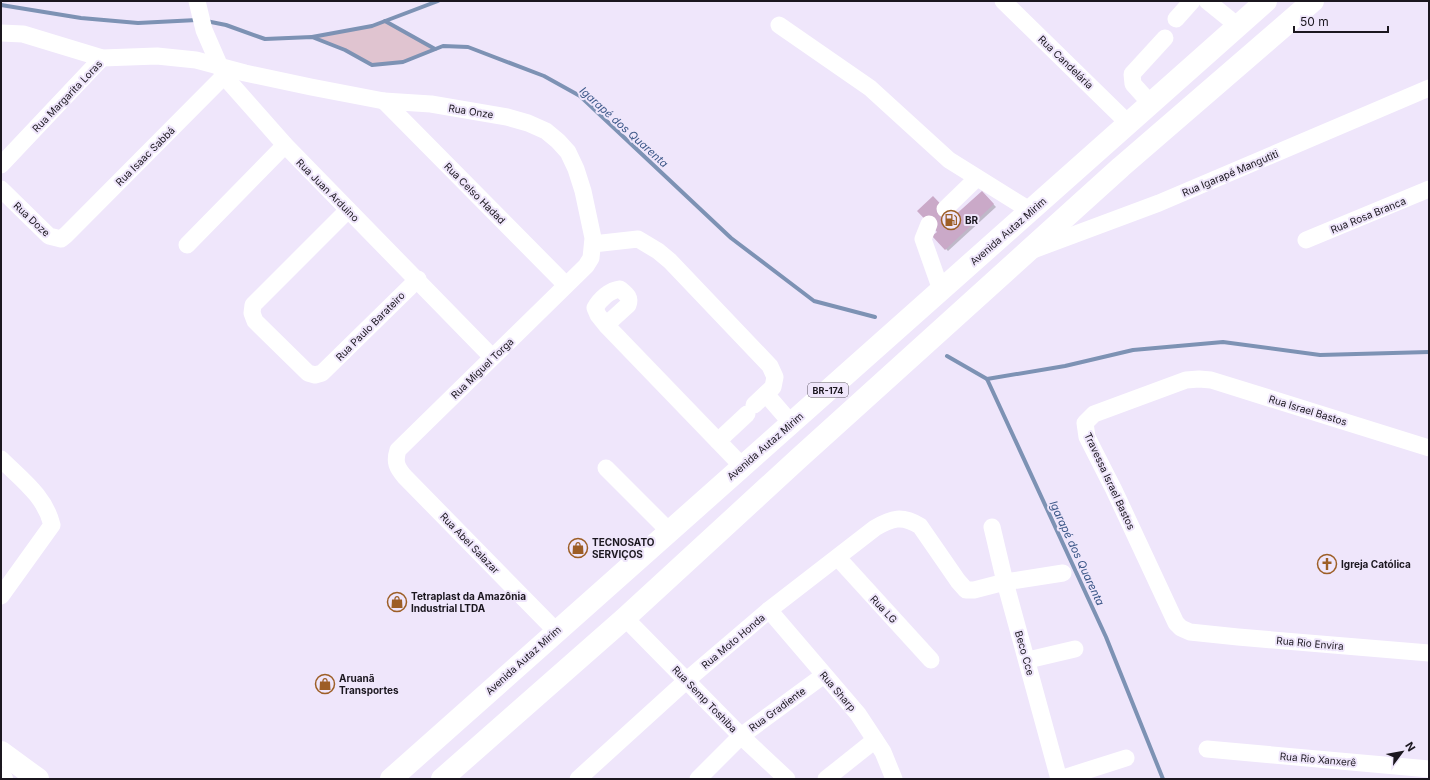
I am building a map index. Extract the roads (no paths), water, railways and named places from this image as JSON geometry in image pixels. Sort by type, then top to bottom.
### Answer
[{"type":"main road","name":"Avenida Autaz Mirim","points":[[390,779],[1266,1]]},
{"type":"main road","name":"BR-174","points":[[442,779],[625,618],[798,458],[1122,167],[1313,1]]},
{"type":"main road","points":[[784,429],[798,458]]},
{"type":"main road","points":[[1,752],[38,779]]},
{"type":"street","name":"Rua Juan Arduino","points":[[197,1],[204,30],[221,71],[285,145],[418,279],[492,357]]},
{"type":"street","name":"Rua Candelária","points":[[1003,1],[1129,124]]},
{"type":"street","points":[[1176,19],[1192,1]]},
{"type":"street","points":[[1207,1],[1238,26]]},
{"type":"street","points":[[779,25],[870,88],[937,151],[949,160],[1031,211]]},
{"type":"street","points":[[1,33],[22,34],[102,58]]},
{"type":"street","points":[[1151,104],[1133,84],[1132,74],[1165,38]]},
{"type":"street","name":"Rua Margarita Loras","points":[[1,165],[102,58],[157,56],[196,60],[221,71]]},
{"type":"street","name":"Rua Onze","points":[[221,71],[384,101],[431,104],[507,116],[546,131],[568,152],[576,169],[583,191],[593,238],[592,258],[566,285]]},
{"type":"street","name":"Rua Isaac Sabbá","points":[[66,235],[221,71]]},
{"type":"street","name":"Rua Igarapé Mangutiti","points":[[1028,252],[1159,203],[1429,88]]},
{"type":"street","name":"Rua Celso Hadad","points":[[384,101],[566,285]]},
{"type":"street","points":[[187,245],[285,145]]},
{"type":"street","points":[[945,209],[977,178]]},
{"type":"street","name":"Rua Rosa Branca","points":[[1306,240],[1429,189]]},
{"type":"street","name":"Rua Doze","points":[[1,190],[49,236],[60,239],[66,235]]},
{"type":"street","name":"Rua Paulo Barateiro","points":[[348,210],[253,305],[252,313],[256,321],[308,373],[315,375],[322,373],[418,279]]},
{"type":"street","points":[[929,224],[923,239],[941,290]]},
{"type":"street","points":[[593,244],[638,239],[664,256],[770,366],[774,377],[773,387],[718,440]]},
{"type":"street","name":"Rua Miguel Torga","points":[[398,450],[566,285]]},
{"type":"street","points":[[606,325],[742,466]]},
{"type":"street","name":"Rua Israel Bastos","points":[[1186,380],[1211,380],[1429,448]]},
{"type":"street","name":"Travessa Israel Bastos","points":[[1186,380],[1094,414],[1087,419],[1085,429],[1176,623],[1181,628],[1190,632]]},
{"type":"street","points":[[756,404],[784,429]]},
{"type":"street","name":"Rua Abel Salazar","points":[[398,450],[395,458],[400,472],[556,631]]},
{"type":"street","points":[[1,459],[39,496],[49,512],[52,525],[1,596]]},
{"type":"street","points":[[606,468],[669,531]]},
{"type":"street","name":"Rua Moto Honda","points":[[578,779],[687,680],[769,610],[875,528],[889,520],[899,518],[910,520],[920,526],[966,590],[974,590],[1005,582]]},
{"type":"street","name":"Beco Cce","points":[[992,527],[1005,582],[1028,660],[1059,779]]},
{"type":"street","name":"Rua LG","points":[[838,558],[931,660]]},
{"type":"street","points":[[1005,582],[1063,573]]},
{"type":"street","name":"Rua Sharp","points":[[769,610],[858,714],[876,740],[894,779]]},
{"type":"street","name":"Rua Semp Toshiba","points":[[625,618],[741,736],[787,779]]},
{"type":"street","name":"Rua Rio Envira","points":[[1190,632],[1429,653]]},
{"type":"street","points":[[1028,660],[1075,649]]},
{"type":"street","name":"Rua Gradiente","points":[[698,779],[741,736],[824,675]]},
{"type":"street","points":[[826,779],[876,740]]},
{"type":"street","name":"Rua Rio Xanxerê","points":[[1207,749],[1429,770]]},
{"type":"street","points":[[1059,779],[1126,758]]},
{"type":"waterway","points":[[312,37],[372,26],[438,1]]},
{"type":"waterway","name":"Igarapé dos Quarenta","points":[[1,5],[81,18],[138,23],[197,20]]},
{"type":"waterway","name":"Igarapé dos Quarenta","points":[[206,21],[226,25],[265,39],[312,37],[345,50],[372,65],[403,62],[443,46],[468,47],[544,76],[580,96],[731,238],[814,301],[875,317]]},
{"type":"waterway","points":[[385,21],[435,49]]},
{"type":"waterway","points":[[987,379],[1065,366],[1133,350],[1223,342],[1320,355],[1429,352]]},
{"type":"waterway","name":"Igarapé dos Quarenta","points":[[947,356],[987,379],[1106,637],[1163,779]]},
{"type":"place","name":"BR","points":[[951,220]]},
{"type":"place","name":"TECNOSATO SERVIÇOS","points":[[578,548]]},
{"type":"place","name":"Igreja Católica","points":[[1327,564]]},
{"type":"place","name":"Tetraplast da Amazônia Industrial LTDA","points":[[397,602]]},
{"type":"place","name":"Aruanã Transportes","points":[[325,684]]}]
